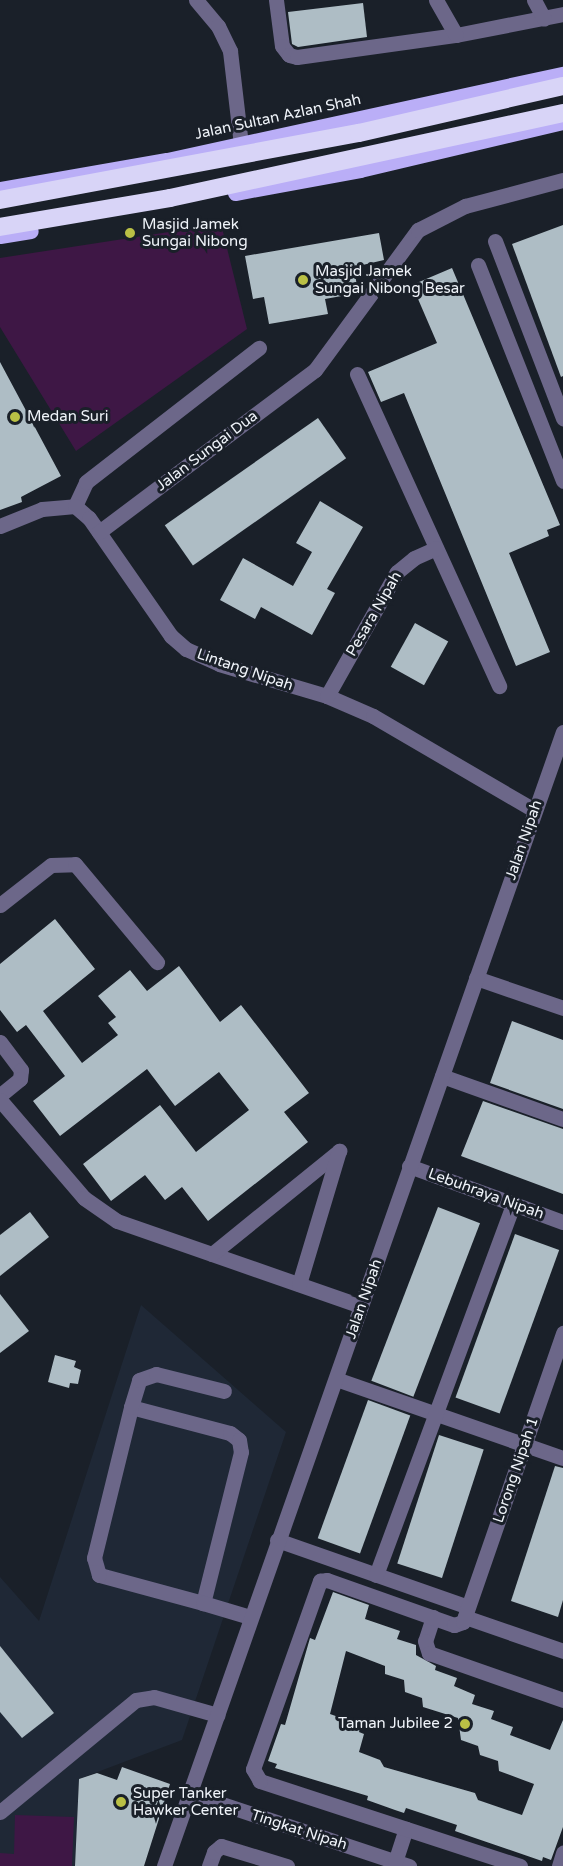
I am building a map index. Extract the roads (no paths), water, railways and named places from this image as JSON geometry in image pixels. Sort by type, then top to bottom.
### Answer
[{"type":"highway","name":"Jalan Sultan Azlan Shah","points":[[0,200],[359,133],[563,86]]},
{"type":"highway","points":[[0,227],[170,198],[563,113]]},
{"type":"main road","name":"Jalan Sultan Azlan Shah","points":[[0,189],[241,144],[563,74]]},
{"type":"main road","points":[[0,236],[360,170],[563,122]]},
{"type":"street","points":[[196,0],[218,26],[231,51],[241,144]]},
{"type":"street","points":[[276,0],[282,46],[297,57],[456,35],[563,14]]},
{"type":"street","points":[[436,0],[456,35]]},
{"type":"street","points":[[534,0],[544,19]]},
{"type":"street","name":"Jalan Sungai Dua","points":[[99,532],[315,370],[418,230],[465,206],[563,180]]},
{"type":"street","points":[[495,241],[563,418]]},
{"type":"street","points":[[478,265],[563,481]]},
{"type":"street","points":[[0,526],[42,509],[75,506],[86,482],[259,348]]},
{"type":"street","points":[[357,374],[499,686]]},
{"type":"street","name":"Lintang Nipah","points":[[75,506],[99,532],[171,636],[186,649],[219,664],[327,696],[373,716],[534,810]]},
{"type":"street","name":"Pesara Nipah","points":[[327,696],[397,572],[404,564],[436,549]]},
{"type":"street","name":"Jalan Nipah","points":[[164,1866],[563,732]]},
{"type":"street","points":[[0,905],[51,864],[75,864],[157,962]]},
{"type":"street","points":[[477,978],[563,1008]]},
{"type":"street","points":[[0,1042],[21,1070],[20,1079],[0,1095]]},
{"type":"street","points":[[442,1076],[563,1119]]},
{"type":"street","points":[[0,1100],[84,1198],[117,1221],[361,1306]]},
{"type":"street","points":[[212,1254],[339,1151],[299,1284]]},
{"type":"street","name":"Lebuhraya Nipah","points":[[410,1166],[563,1222]]},
{"type":"street","points":[[376,1575],[513,1204]]},
{"type":"street","name":"Lorong Nipah 1","points":[[466,1612],[563,1332]]},
{"type":"street","points":[[224,1391],[150,1374],[140,1380],[131,1407],[93,1564],[105,1577],[250,1617]]},
{"type":"street","points":[[336,1378],[563,1458]]},
{"type":"street","points":[[131,1407],[230,1433],[242,1445],[203,1603]]},
{"type":"street","points":[[278,1540],[562,1646]]},
{"type":"street","points":[[466,1612],[459,1624],[454,1624],[327,1580],[320,1581],[254,1770],[260,1781],[520,1866]]},
{"type":"street","points":[[433,1617],[424,1641],[429,1653],[563,1700]]},
{"type":"street","points":[[0,1812],[136,1700],[154,1697],[217,1715]]},
{"type":"street","name":"Tingkat Nipah","points":[[189,1793],[402,1864]]},
{"type":"street","points":[[402,1864],[406,1829]]},
{"type":"street","points":[[209,1866],[214,1852],[221,1846],[287,1866]]},
{"type":"street","points":[[559,1866],[563,1853]]},
{"type":"place","name":"Masjid Jamek Sungai Nibong","points":[[130,233]]},
{"type":"place","name":"Masjid Jamek Sungai Nibong Besar","points":[[303,280]]},
{"type":"place","name":"Medan Suri","points":[[15,417]]},
{"type":"place","name":"Taman Jubilee 2","points":[[465,1724]]},
{"type":"place","name":"Super Tanker Hawker Center","points":[[121,1802]]}]
